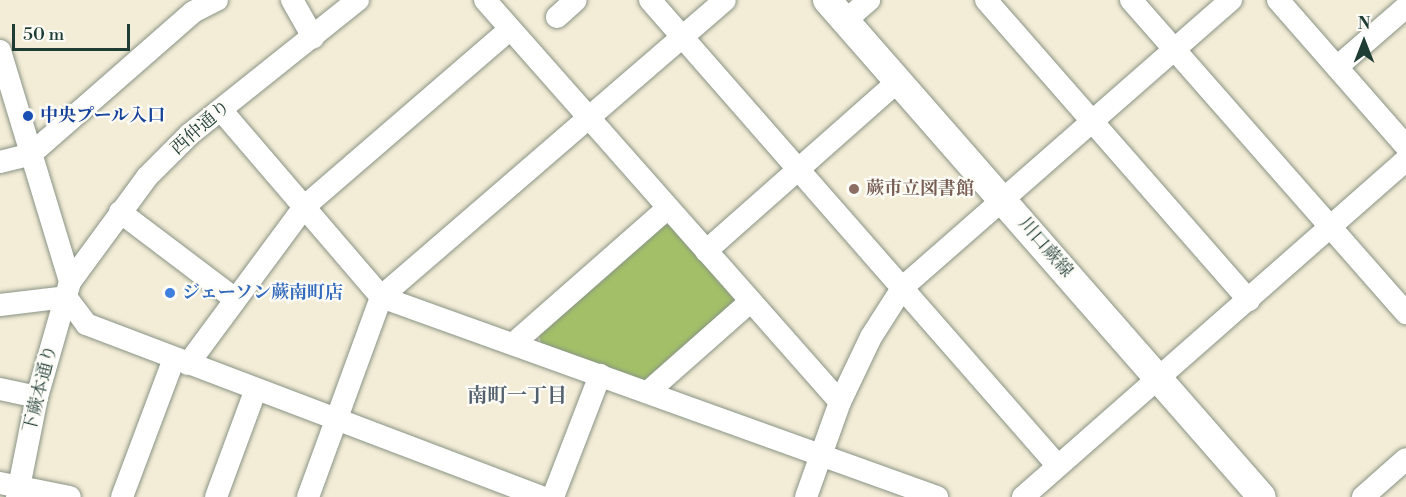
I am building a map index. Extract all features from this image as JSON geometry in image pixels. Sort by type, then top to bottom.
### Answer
[{"type":"main road","name":"川口蕨線","points":[[836,10],[1262,497]]},
{"type":"street","points":[[0,162],[31,153],[193,12],[217,0]]},
{"type":"street","points":[[292,0],[313,37]]},
{"type":"street","name":"西仲通り","points":[[68,290],[120,212],[169,156],[221,110],[358,0]]},
{"type":"street","points":[[485,0],[840,402]]},
{"type":"street","points":[[557,17],[576,0]]},
{"type":"street","points":[[650,0],[1058,466]]},
{"type":"street","points":[[308,497],[381,297],[725,0]]},
{"type":"street","points":[[836,10],[869,0]]},
{"type":"street","points":[[986,0],[1249,300]]},
{"type":"street","points":[[1131,0],[1406,313]]},
{"type":"street","points":[[806,497],[840,402],[871,337],[903,287],[1231,0]]},
{"type":"street","points":[[1278,0],[1406,146]]},
{"type":"street","points":[[1337,66],[1406,7],[1399,0]]},
{"type":"street","points":[[122,497],[181,362],[235,298],[304,207],[510,29]]},
{"type":"street","points":[[0,51],[31,153],[68,290],[86,324],[181,362],[542,497]]},
{"type":"street","points":[[706,251],[898,81]]},
{"type":"street","points":[[221,110],[381,297],[937,497]]},
{"type":"street","points":[[1023,497],[1160,379],[1406,160]]},
{"type":"street","points":[[513,344],[668,208]]},
{"type":"street","points":[[120,212],[235,298]]},
{"type":"street","points":[[0,305],[68,290]]},
{"type":"street","name":"下蕨本通り","points":[[12,488],[68,290]]},
{"type":"street","points":[[648,392],[751,301]]},
{"type":"street","points":[[553,497],[600,375]]},
{"type":"street","points":[[0,389],[37,397]]},
{"type":"street","points":[[216,497],[256,389]]},
{"type":"street","points":[[1363,497],[1406,459]]},
{"type":"street","points":[[12,488],[70,497]]},
{"type":"green space","points":[[661,225],[669,225],[739,304],[647,384],[542,346],[538,332]]},
{"type":"place","name":"中央プール入口","points":[[28,116]]},
{"type":"place","name":"蕨市立図書館","points":[[854,189]]},
{"type":"place","name":"ジェーソン蕨南町店","points":[[170,293]]},
{"type":"district","name":"南町一丁目","points":[[517,396]]}]
